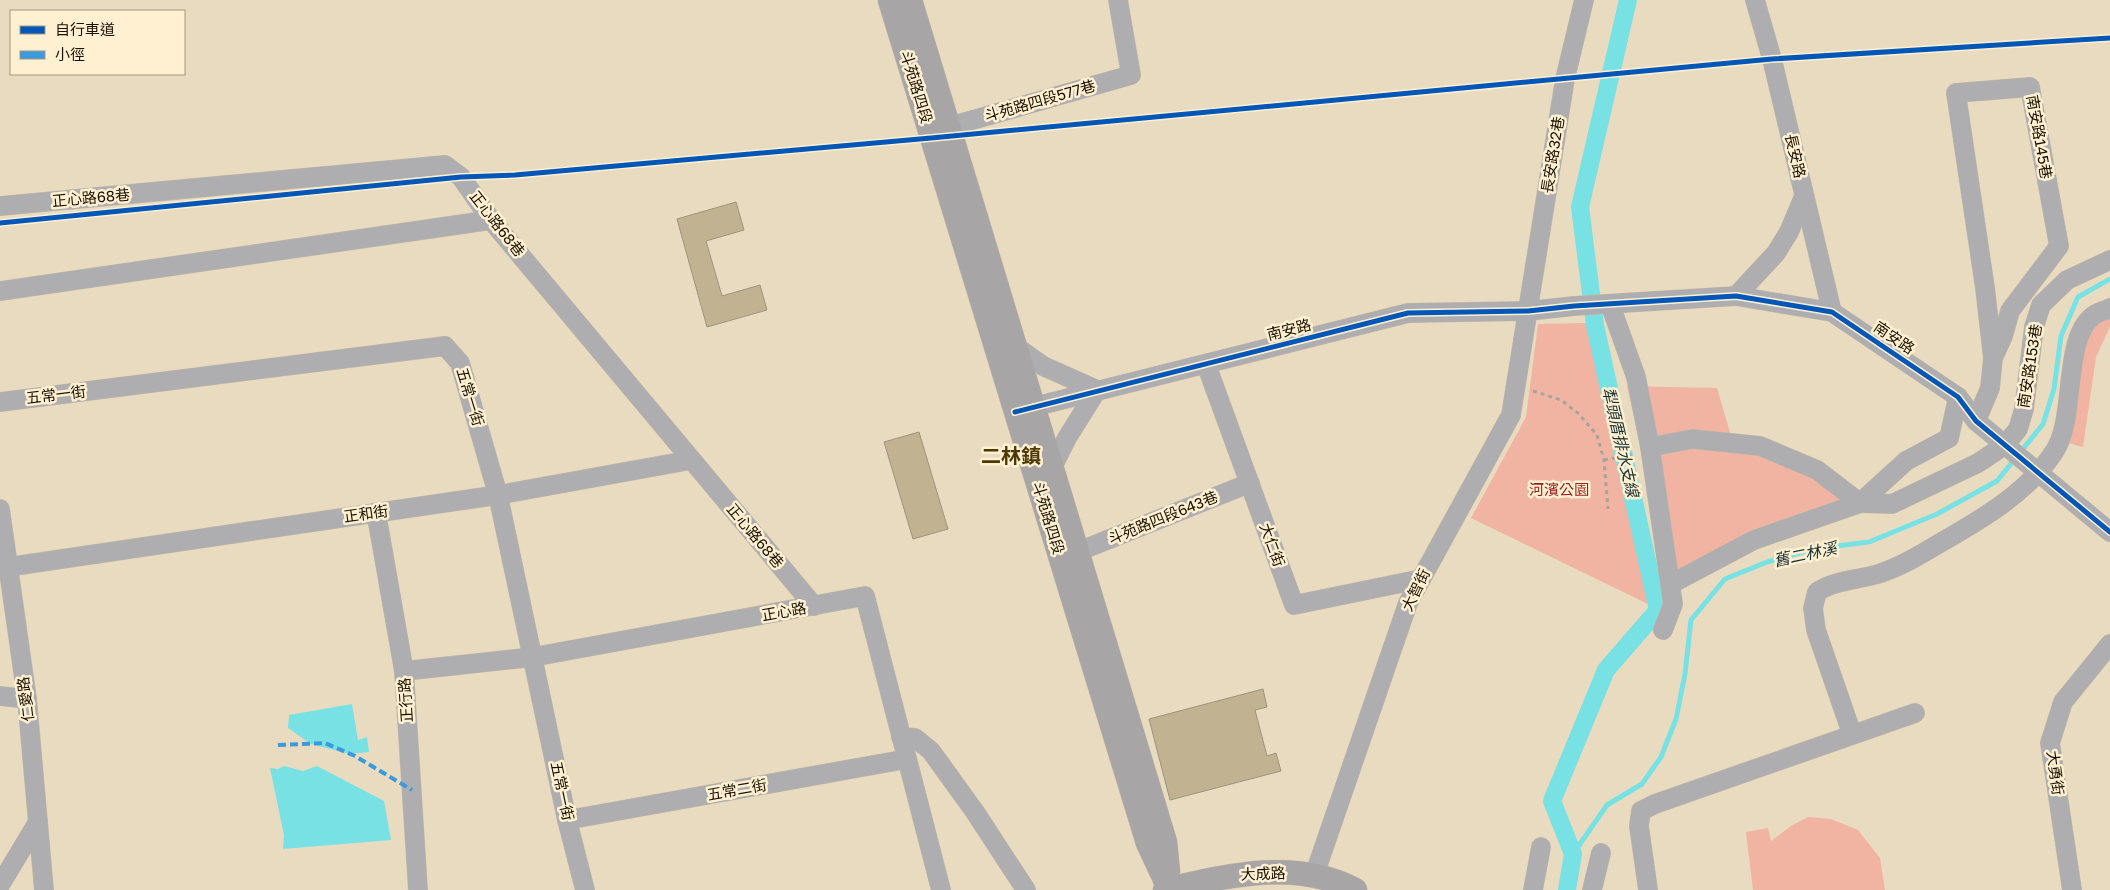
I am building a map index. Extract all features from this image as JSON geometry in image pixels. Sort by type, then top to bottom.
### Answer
[{"type":"main road","name":"斗苑路四段","points":[[890,0],[1024,409],[1148,843],[1168,890]]},
{"type":"main road","name":"斗苑路四段","points":[[910,0],[1015,346],[1024,409],[1052,468],[1165,842],[1168,890]]},
{"type":"main road","name":"大成路","points":[[1168,890],[1227,876],[1274,871],[1335,884]]},
{"type":"street","name":"斗苑路四段577巷","points":[[948,127],[1131,74],[1118,0]]},
{"type":"street","name":"長安路32巷","points":[[1528,312],[1565,79],[1584,0]]},
{"type":"street","name":"長安路","points":[[1755,0],[1772,59],[1832,312]]},
{"type":"street","name":"南安路145巷","points":[[1976,421],[1990,388],[1993,358],[1985,288],[1956,93],[2030,87],[2059,246],[2010,311],[2003,336],[1993,358]]},
{"type":"street","name":"正心路68巷","points":[[0,206],[445,166],[461,177],[490,220],[814,606]]},
{"type":"street","points":[[1736,296],[1776,253],[1789,232],[1804,196]]},
{"type":"street","points":[[0,291],[490,220]]},
{"type":"street","name":"南安路153巷","points":[[1860,503],[1892,504],[1978,464],[2006,447],[2018,429],[2024,409],[2034,327],[2041,305],[2067,280],[2110,260]]},
{"type":"street","name":"南安路","points":[[1024,409],[1408,313],[1528,312],[1574,306],[1736,296],[1832,312],[1958,397],[1976,421],[2110,532]]},
{"type":"street","points":[[1610,304],[1636,377],[1642,450],[1671,584],[1674,604],[1663,630]]},
{"type":"street","points":[[1852,734],[1816,630],[1813,608],[1817,592],[1828,584],[1879,573],[1916,557],[1991,512],[2056,451],[2064,430],[2075,349],[2082,331],[2092,316],[2110,308]]},
{"type":"street","name":"大智街","points":[[1335,884],[1408,602],[1510,415],[1528,312]]},
{"type":"street","name":"五常一街","points":[[0,402],[444,346],[460,363],[498,495],[567,820],[585,890]]},
{"type":"street","points":[[1015,346],[1043,366],[1098,390],[1067,438],[1052,468]]},
{"type":"street","name":"大仁街","points":[[1206,364],[1294,605],[1421,579]]},
{"type":"street","points":[[1671,584],[1754,540],[1860,503],[1906,461],[1949,438],[1958,397]]},
{"type":"street","points":[[1642,450],[1692,439],[1760,446],[1818,470],[1860,503]]},
{"type":"street","name":"正和街","points":[[4,568],[498,495],[691,460]]},
{"type":"street","name":"斗苑路四段643巷","points":[[1077,552],[1250,483]]},
{"type":"street","name":"仁愛路","points":[[0,508],[4,568],[27,699],[44,890]]},
{"type":"street","name":"正行路","points":[[376,512],[404,671],[418,890]]},
{"type":"street","name":"正心路","points":[[404,671],[533,657],[865,596],[941,890]]},
{"type":"street","name":"大勇街","points":[[2072,890],[2050,743],[2063,702],[2110,644]]},
{"type":"street","points":[[0,696],[27,699]]},
{"type":"street","points":[[1648,890],[1640,826],[1641,811],[1655,804],[1915,713]]},
{"type":"street","points":[[901,737],[915,738],[931,751],[975,812],[1026,890]]},
{"type":"street","name":"五常二街","points":[[567,820],[907,759]]},
{"type":"street","points":[[0,885],[38,822]]},
{"type":"street","points":[[1533,890],[1541,848]]},
{"type":"street","points":[[1592,890],[1601,853]]},
{"type":"path","points":[[1527,390],[1562,400],[1579,414],[1597,435],[1604,460],[1608,509]]},
{"type":"path","points":[[1604,460],[1642,450]]},
{"type":"green space","points":[[2110,315],[2110,327],[2096,357],[2083,447],[2068,443],[2082,354],[2094,326]]},
{"type":"green space","name":"河濱公園","points":[[1586,323],[1650,605],[1471,518],[1526,417],[1538,324]]},
{"type":"green space","points":[[1627,386],[1717,388],[1731,436],[1866,503],[1701,566],[1674,593]]},
{"type":"green space","points":[[1808,817],[1831,819],[1858,830],[1880,858],[1885,890],[1753,890],[1746,832],[1768,828],[1771,841],[1791,826]]},
{"type":"water","points":[[352,704],[358,740],[367,737],[369,752],[350,754],[311,744],[288,728],[289,715]]},
{"type":"water","points":[[284,766],[303,771],[317,766],[384,801],[391,840],[283,849],[284,835],[270,768],[278,769]]},
{"type":"building","points":[[736,202],[744,230],[706,241],[722,296],[760,285],[767,310],[707,327],[677,219]]},
{"type":"building","points":[[919,432],[948,529],[913,539],[884,442]]},
{"type":"building","points":[[1263,689],[1267,707],[1255,710],[1267,756],[1276,753],[1281,771],[1170,800],[1149,719]]},
{"type":"waterway","name":"犁頭厝排水支線","points":[[1567,890],[1573,854],[1552,801],[1606,670],[1658,610],[1595,325],[1580,207],[1628,0]]},
{"type":"waterway","name":"舊二林溪","points":[[1573,854],[1607,805],[1642,784],[1661,757],[1676,719],[1685,674],[1691,620],[1725,579],[1767,562],[1813,549],[1869,542],[1937,514],[1997,481],[2043,424],[2054,389],[2061,336],[2078,297],[2110,279]]},
{"type":"marked path","points":[[278,745],[325,743],[355,756],[412,790]]},
{"type":"cycle path","points":[[0,223],[461,177],[515,175],[931,138],[1772,59],[2110,38]]},
{"type":"cycle path","points":[[1015,412],[1408,313],[1528,311],[1574,306],[1736,296],[1832,312],[1958,397],[1976,421],[2110,532]]},
{"type":"district","name":"二林鎮","points":[[1011,456]]}]
